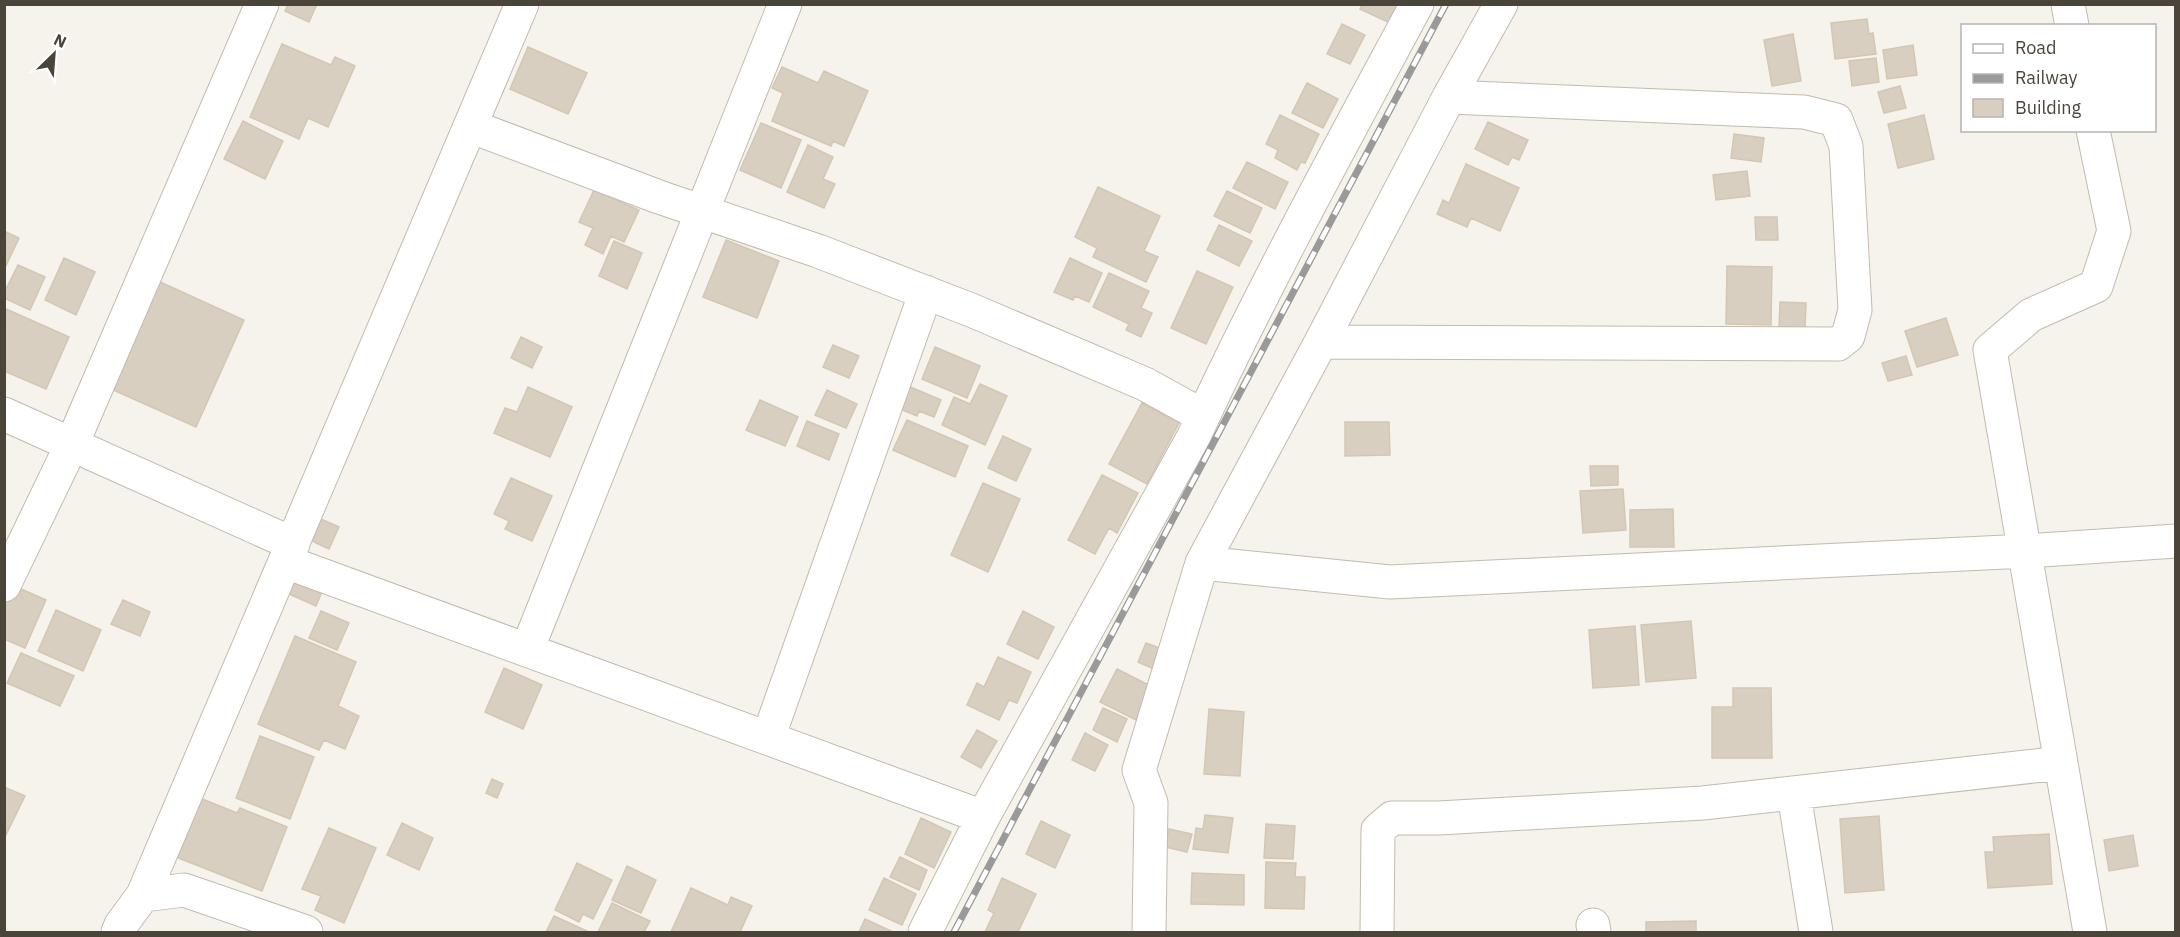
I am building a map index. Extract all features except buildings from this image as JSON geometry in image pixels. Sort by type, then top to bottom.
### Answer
[{"type":"street","points":[[4,585],[72,444],[262,4]]},
{"type":"street","points":[[118,933],[121,925],[143,895],[522,4]]},
{"type":"street","points":[[527,650],[785,4]]},
{"type":"street","points":[[925,933],[983,817],[1203,416],[1311,199],[1417,4]]},
{"type":"street","points":[[1149,933],[1151,803],[1139,770],[1202,563],[1449,97],[1501,4]]},
{"type":"street","points":[[2068,4],[2072,24]]},
{"type":"street","points":[[1321,342],[1838,344],[1848,336],[1855,310],[1846,146],[1836,120],[1804,112],[1449,97]]},
{"type":"street","points":[[471,126],[926,292],[1145,384],[1203,416]]},
{"type":"street","points":[[2090,933],[1990,350],[2031,315],[2096,286],[2114,231],[2093,132]]},
{"type":"street","points":[[768,738],[926,292]]},
{"type":"street","points":[[4,414],[72,444],[289,553],[527,650],[983,817]]},
{"type":"street","points":[[1202,563],[1390,582],[2026,551],[2175,540]]},
{"type":"street","points":[[1377,933],[1378,830],[1392,818],[1439,818],[1692,803],[2061,764]]},
{"type":"street","points":[[1794,794],[1816,933]]},
{"type":"street","points":[[143,895],[184,890],[306,933]]},
{"type":"railway","points":[[954,932],[1446,4]]}]
